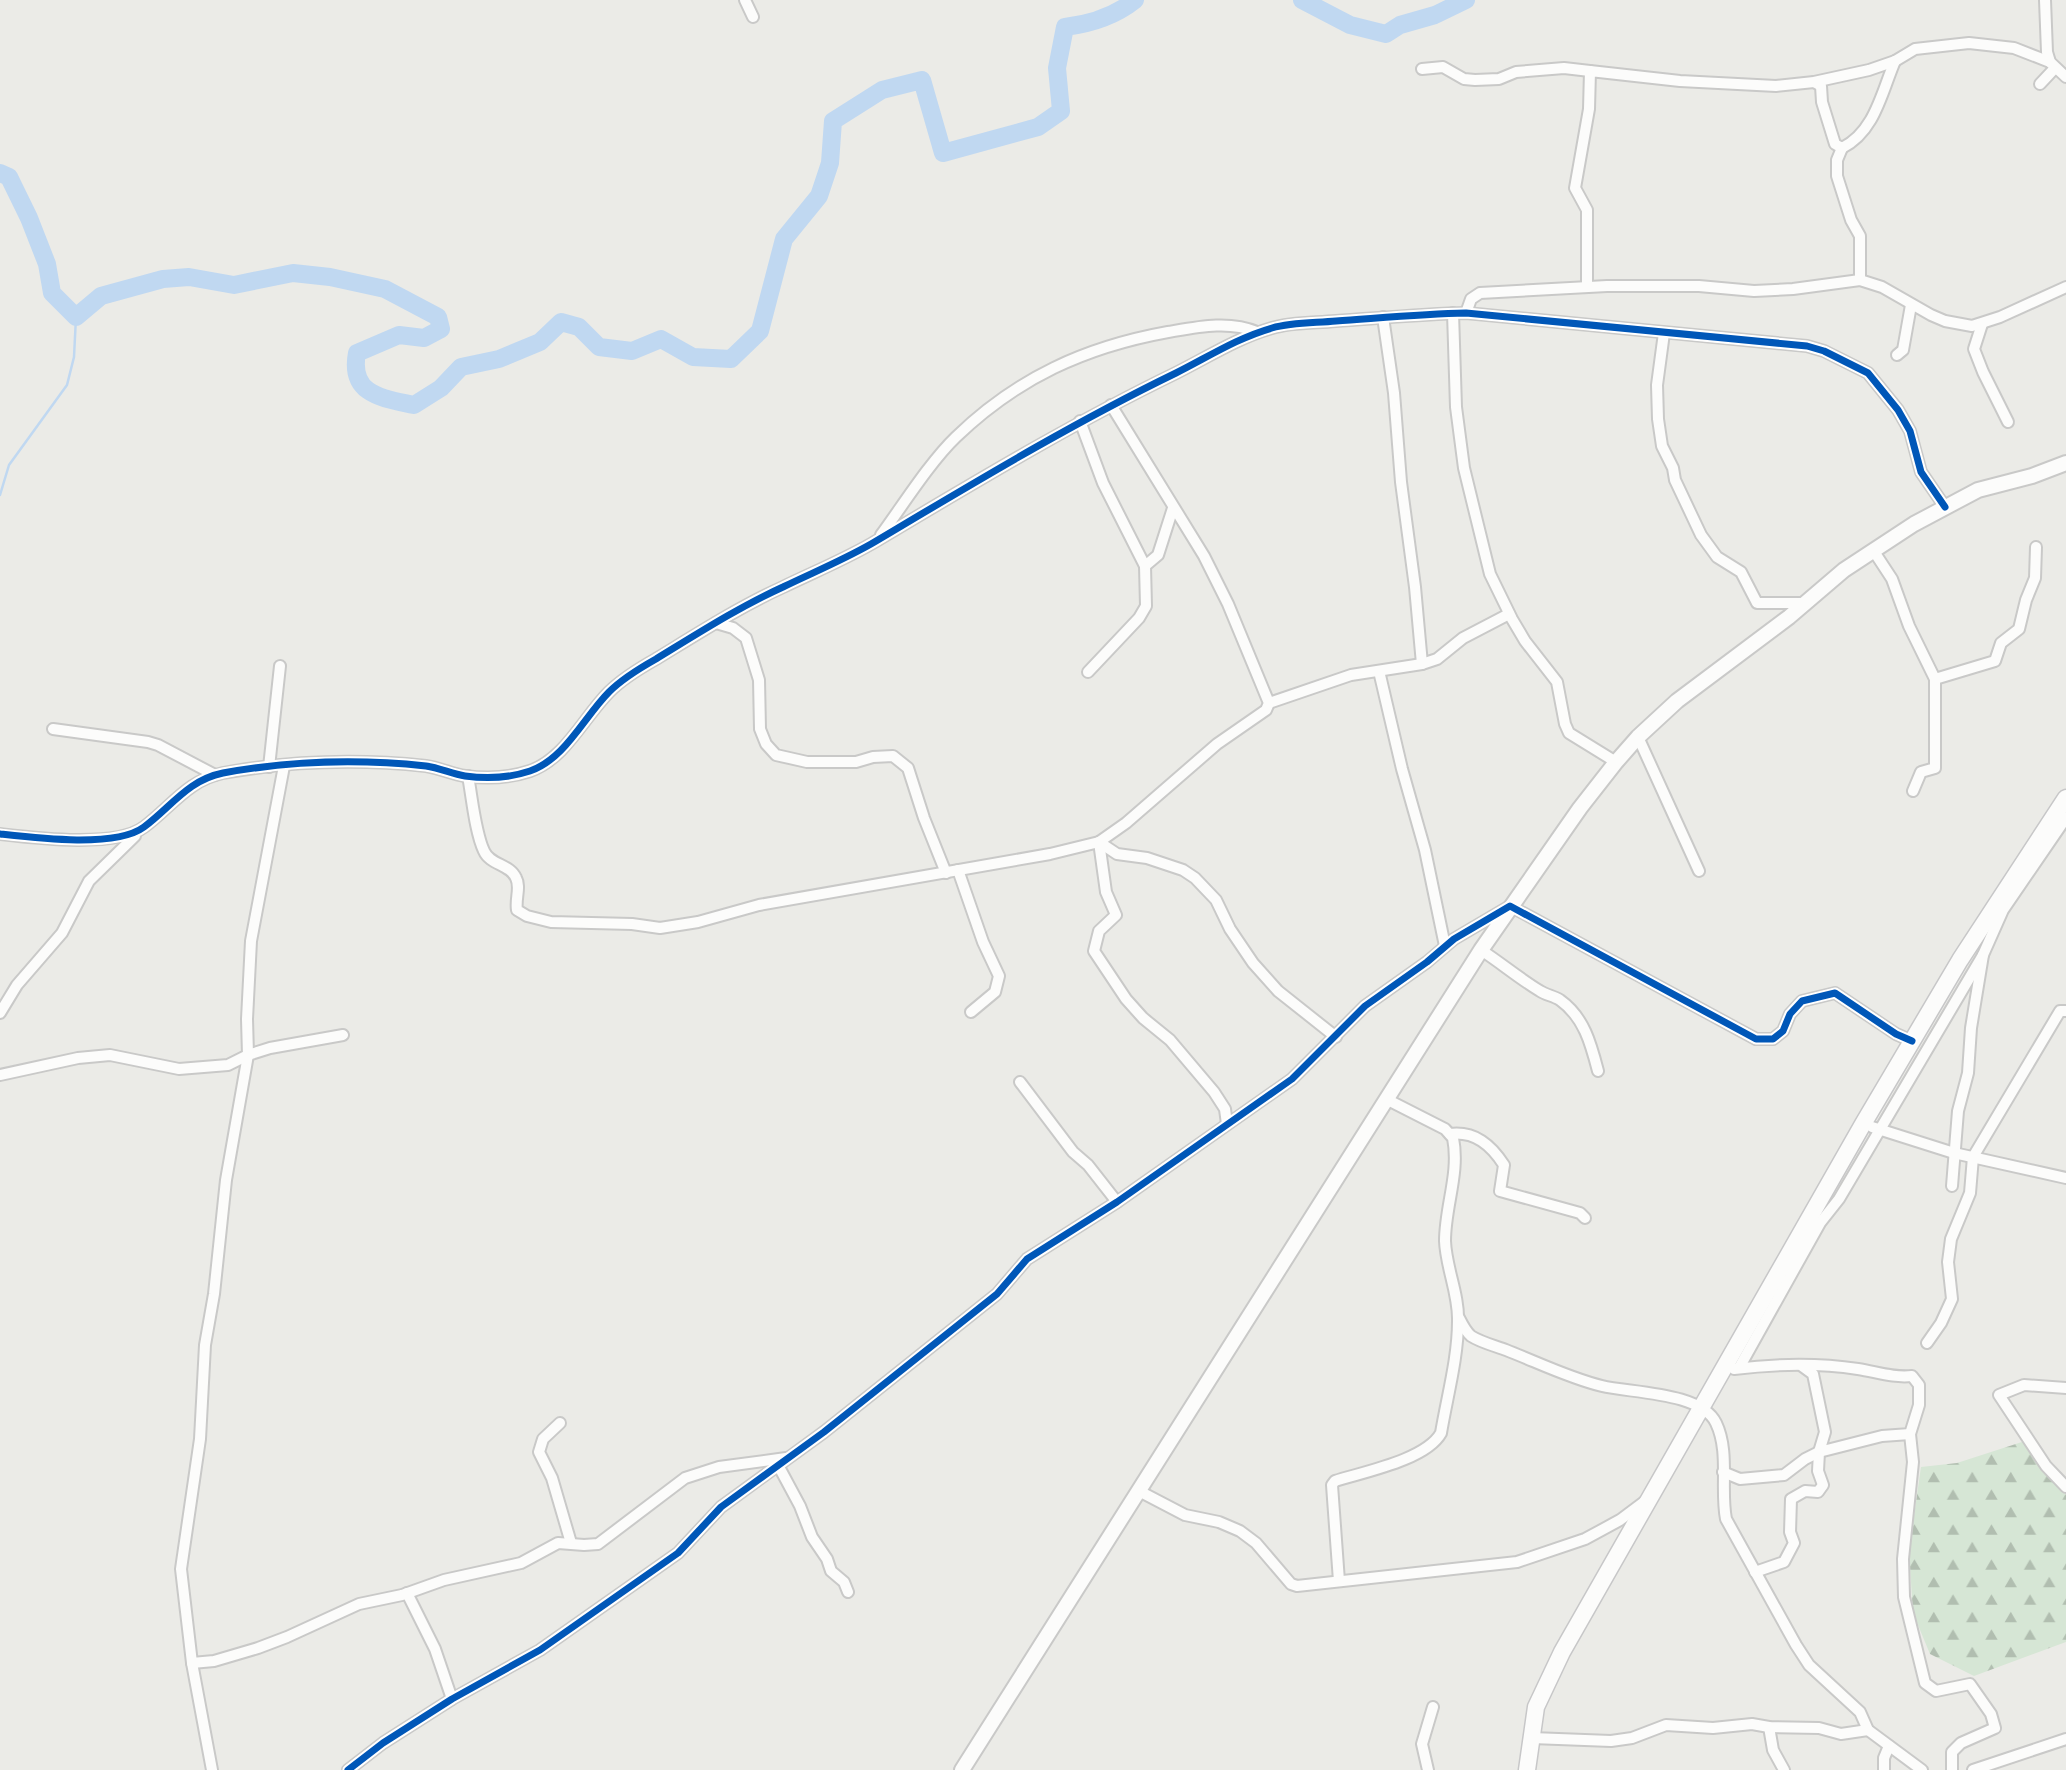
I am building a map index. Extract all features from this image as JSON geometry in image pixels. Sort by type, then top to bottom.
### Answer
[{"type":"main road","points":[[1527,1770],[1536,1707],[1562,1652],[1721,1370],[1870,1126],[1912,1041],[1960,960],[2066,798]]},
{"type":"street","points":[[745,0],[754,17]]},
{"type":"street","points":[[2040,85],[2053,65],[2046,42],[2045,0]]},
{"type":"street","points":[[1423,69],[1443,66],[1464,79],[1475,80],[1499,79],[1516,72],[1564,68],[1649,79],[1776,86],[1814,82],[1869,70],[1895,61],[1915,49],[1969,43],[2014,48],[2053,65],[2066,77]]},
{"type":"street","points":[[1860,281],[1860,236],[1851,220],[1837,176],[1837,160],[1842,148],[1874,117],[1895,61]]},
{"type":"street","points":[[1587,287],[1587,210],[1575,188],[1589,109],[1590,71]]},
{"type":"street","points":[[1814,82],[1821,86],[1835,144],[1842,148]]},
{"type":"street","points":[[1466,313],[1471,299],[1480,293],[1587,287],[1699,286],[1754,291],[1860,281],[1882,287],[1945,321],[1972,326],[2066,287]]},
{"type":"street","points":[[1897,355],[1903,350],[1911,305]]},
{"type":"street","points":[[1452,313],[1456,407],[1464,468],[1490,574],[1509,614],[1557,682],[1569,733],[1616,762]]},
{"type":"street","points":[[0,1013],[17,985],[62,933],[89,881],[182,792],[215,775],[284,765],[330,762],[396,764],[431,766],[468,776],[509,777],[544,765],[560,751],[610,691],[652,661],[785,586],[837,564],[1080,421],[1199,362],[1235,341],[1277,326],[1466,313],[1807,346],[1824,351],[1868,373],[1898,410],[1910,431],[1921,471],[1945,508]]},
{"type":"street","points":[[1383,317],[1394,393],[1401,482],[1422,664]]},
{"type":"street","points":[[1982,324],[1974,349],[2008,422]]},
{"type":"street","points":[[877,540],[955,438],[1009,393],[1041,373],[1110,345],[1158,334],[1212,326],[1244,327],[1257,332]]},
{"type":"street","points":[[1664,333],[1657,385],[1662,446],[1701,535],[1717,557],[1741,572],[1757,603],[1805,603]]},
{"type":"street","points":[[468,776],[483,851],[494,862],[514,873],[518,881],[515,902],[517,910],[539,920],[660,928],[698,922],[759,905],[1050,855],[1099,842],[1134,816],[1217,744],[1266,710],[1269,703],[1228,604],[1204,556],[1111,405]]},
{"type":"street","points":[[1080,421],[1102,483],[1145,566],[1146,606],[1139,618],[1088,672]]},
{"type":"street","points":[[962,1770],[1481,950],[1510,906],[1616,762],[1638,737],[1677,701],[1873,550],[1988,486],[2066,463]]},
{"type":"street","points":[[1145,566],[1158,555],[1173,509]]},
{"type":"street","points":[[1935,679],[1995,661],[2001,643],[2019,629],[2035,578],[2036,547]]},
{"type":"street","points":[[1873,550],[1892,579],[1909,626],[1935,679],[1935,768],[1921,772],[1913,791]]},
{"type":"street","points":[[1269,703],[1351,675],[1422,664],[1437,659],[1463,638],[1509,614]]},
{"type":"street","points":[[716,623],[733,628],[746,638],[759,680],[761,729],[766,744],[776,755],[807,762],[856,762],[873,757],[893,756],[908,768],[924,818],[952,872],[999,976],[995,992],[971,1012]]},
{"type":"street","points":[[268,767],[280,666]]},
{"type":"street","points":[[1379,671],[1428,862],[1445,946]]},
{"type":"street","points":[[53,729],[148,742],[215,775]]},
{"type":"street","points":[[1638,737],[1699,871]]},
{"type":"street","points":[[212,1770],[192,1663],[181,1569],[200,1439],[205,1345],[214,1294],[226,1180],[248,1055],[251,941],[284,765]]},
{"type":"street","points":[[1739,1368],[1821,1223],[1839,1199],[1870,1126],[1983,955],[2003,911],[2066,818]]},
{"type":"street","points":[[0,834],[107,840],[125,837],[142,829]]},
{"type":"street","points":[[1099,842],[1117,854],[1147,858],[1183,870],[1195,878],[1216,900],[1230,929],[1261,972],[1278,991],[1336,1037]]},
{"type":"street","points":[[1099,842],[1106,892],[1116,915],[1099,931],[1094,951],[1126,999],[1143,1018],[1170,1040],[1214,1093],[1225,1109],[1227,1124]]},
{"type":"street","points":[[348,1770],[452,1699],[540,1650],[670,1559],[691,1541],[721,1507],[834,1424],[997,1294],[1027,1259],[1117,1202],[1292,1079],[1365,1006],[1469,929],[1510,906]]},
{"type":"street","points":[[1510,906],[1756,1039],[1773,1039],[1783,1031],[1790,1014],[1802,1000],[1835,993],[1896,1034],[1912,1041]]},
{"type":"street","points":[[1481,950],[1571,1010],[1590,1040],[1598,1071]]},
{"type":"street","points":[[1952,1186],[1958,1111],[1968,1073],[1971,1028],[1983,955]]},
{"type":"street","points":[[1927,1342],[1941,1323],[1951,1298],[1948,1262],[1951,1238],[1970,1193],[1973,1157],[2060,1011],[2066,1011]]},
{"type":"street","points":[[0,1074],[92,1056],[122,1056],[179,1069],[228,1065],[271,1048],[343,1035]]},
{"type":"street","points":[[1020,1082],[1073,1152],[1088,1165],[1117,1202]]},
{"type":"street","points":[[1388,1100],[1450,1134],[1454,1145],[1454,1182],[1445,1239],[1446,1257],[1459,1318],[1469,1335],[1601,1386],[1673,1398],[1700,1408],[1712,1416],[1722,1444],[1723,1506],[1726,1519],[1796,1645],[1809,1665],[1860,1712],[1868,1730],[1922,1770]]},
{"type":"street","points":[[1870,1126],[1954,1153],[2065,1177],[2066,1190]]},
{"type":"street","points":[[1450,1134],[1462,1133],[1492,1146],[1504,1165],[1500,1191],[1580,1213],[1585,1218]]},
{"type":"street","points":[[1339,1581],[1332,1485],[1335,1481],[1402,1460],[1437,1441],[1441,1433],[1459,1318]]},
{"type":"street","points":[[1755,1573],[1784,1562],[1794,1543],[1790,1532],[1791,1499],[1805,1491],[1818,1492],[1823,1485],[1818,1471],[1819,1452],[1825,1432],[1813,1374],[1799,1364]]},
{"type":"street","points":[[1721,1370],[1799,1364],[1858,1369],[1895,1378],[1912,1376],[1919,1385],[1919,1405],[1910,1434],[1913,1462],[1903,1548],[1904,1597],[1925,1684],[1936,1691],[1970,1685],[1991,1714],[1995,1728],[1961,1743],[1952,1752],[1952,1770]]},
{"type":"street","points":[[2066,1388],[2024,1385],[2000,1395],[2046,1466],[2066,1487]]},
{"type":"street","points":[[560,1423],[543,1439],[539,1452],[552,1478],[571,1543]]},
{"type":"street","points":[[1723,1472],[1740,1479],[1784,1475],[1819,1452],[1882,1436],[1910,1434]]},
{"type":"street","points":[[192,1663],[214,1661],[258,1648],[347,1608],[444,1580],[521,1563],[558,1543],[598,1544],[685,1478],[719,1466],[788,1458]]},
{"type":"street","points":[[778,1465],[800,1506],[812,1537],[827,1559],[831,1571],[844,1581],[848,1592]]},
{"type":"street","points":[[1139,1491],[1185,1515],[1219,1522],[1240,1531],[1256,1543],[1291,1584],[1305,1586],[1517,1562],[1585,1539],[1620,1520],[1647,1500]]},
{"type":"street","points":[[407,1592],[435,1649],[452,1699]]},
{"type":"street","points":[[1428,1770],[1422,1744],[1433,1707]]},
{"type":"street","points":[[1532,1738],[1611,1741],[1632,1738],[1666,1725],[1713,1728],[1752,1724],[1819,1728],[1841,1734],[1868,1730]]},
{"type":"street","points":[[1769,1727],[1773,1750],[1784,1770]]},
{"type":"street","points":[[1973,1770],[2066,1740]]},
{"type":"street","points":[[1884,1770],[1884,1758],[1889,1746]]},
{"type":"green space","points":[[2025,1441],[2066,1495],[2066,1642],[1974,1676],[1930,1654],[1913,1613],[1909,1551],[1921,1467],[1957,1463]]},
{"type":"waterway","points":[[0,173],[9,177],[29,218],[47,264],[52,293],[76,317],[101,296],[163,279],[189,277],[234,285],[293,273],[330,277],[385,289],[438,317],[441,329],[424,338],[399,335],[357,353],[356,367],[363,386],[370,392],[390,400],[414,405],[441,388],[461,367],[499,359],[540,342],[561,322],[579,327],[599,347],[632,351],[661,339],[693,357],[731,359],[760,331],[784,239],[819,196],[830,163],[833,121],[882,90],[922,80],[943,153],[1038,127],[1061,111],[1057,68],[1065,27],[1102,18],[1135,0]]},
{"type":"waterway","points":[[1302,0],[1350,25],[1386,34],[1400,25],[1435,15],[1466,0]]},
{"type":"waterway","points":[[0,495],[9,465],[67,385],[74,357],[76,317]]},
{"type":"cycle path","points":[[0,834],[75,840],[115,838],[144,827],[180,795],[200,782],[223,773],[273,766],[324,762],[401,764],[481,777],[530,771],[554,757],[600,702],[620,683],[718,621],[860,550],[1098,413],[1235,342],[1287,325],[1466,313],[1807,346],[1824,351],[1868,373],[1898,410],[1910,431],[1921,472],[1945,507]]},
{"type":"cycle path","points":[[348,1770],[383,1743],[452,1699],[540,1650],[678,1553],[721,1507],[824,1432],[997,1294],[1027,1259],[1117,1202],[1292,1079],[1365,1006],[1427,962],[1454,939],[1510,906],[1756,1039],[1773,1039],[1783,1031],[1790,1014],[1802,1001],[1835,993],[1896,1034],[1912,1041]]}]
